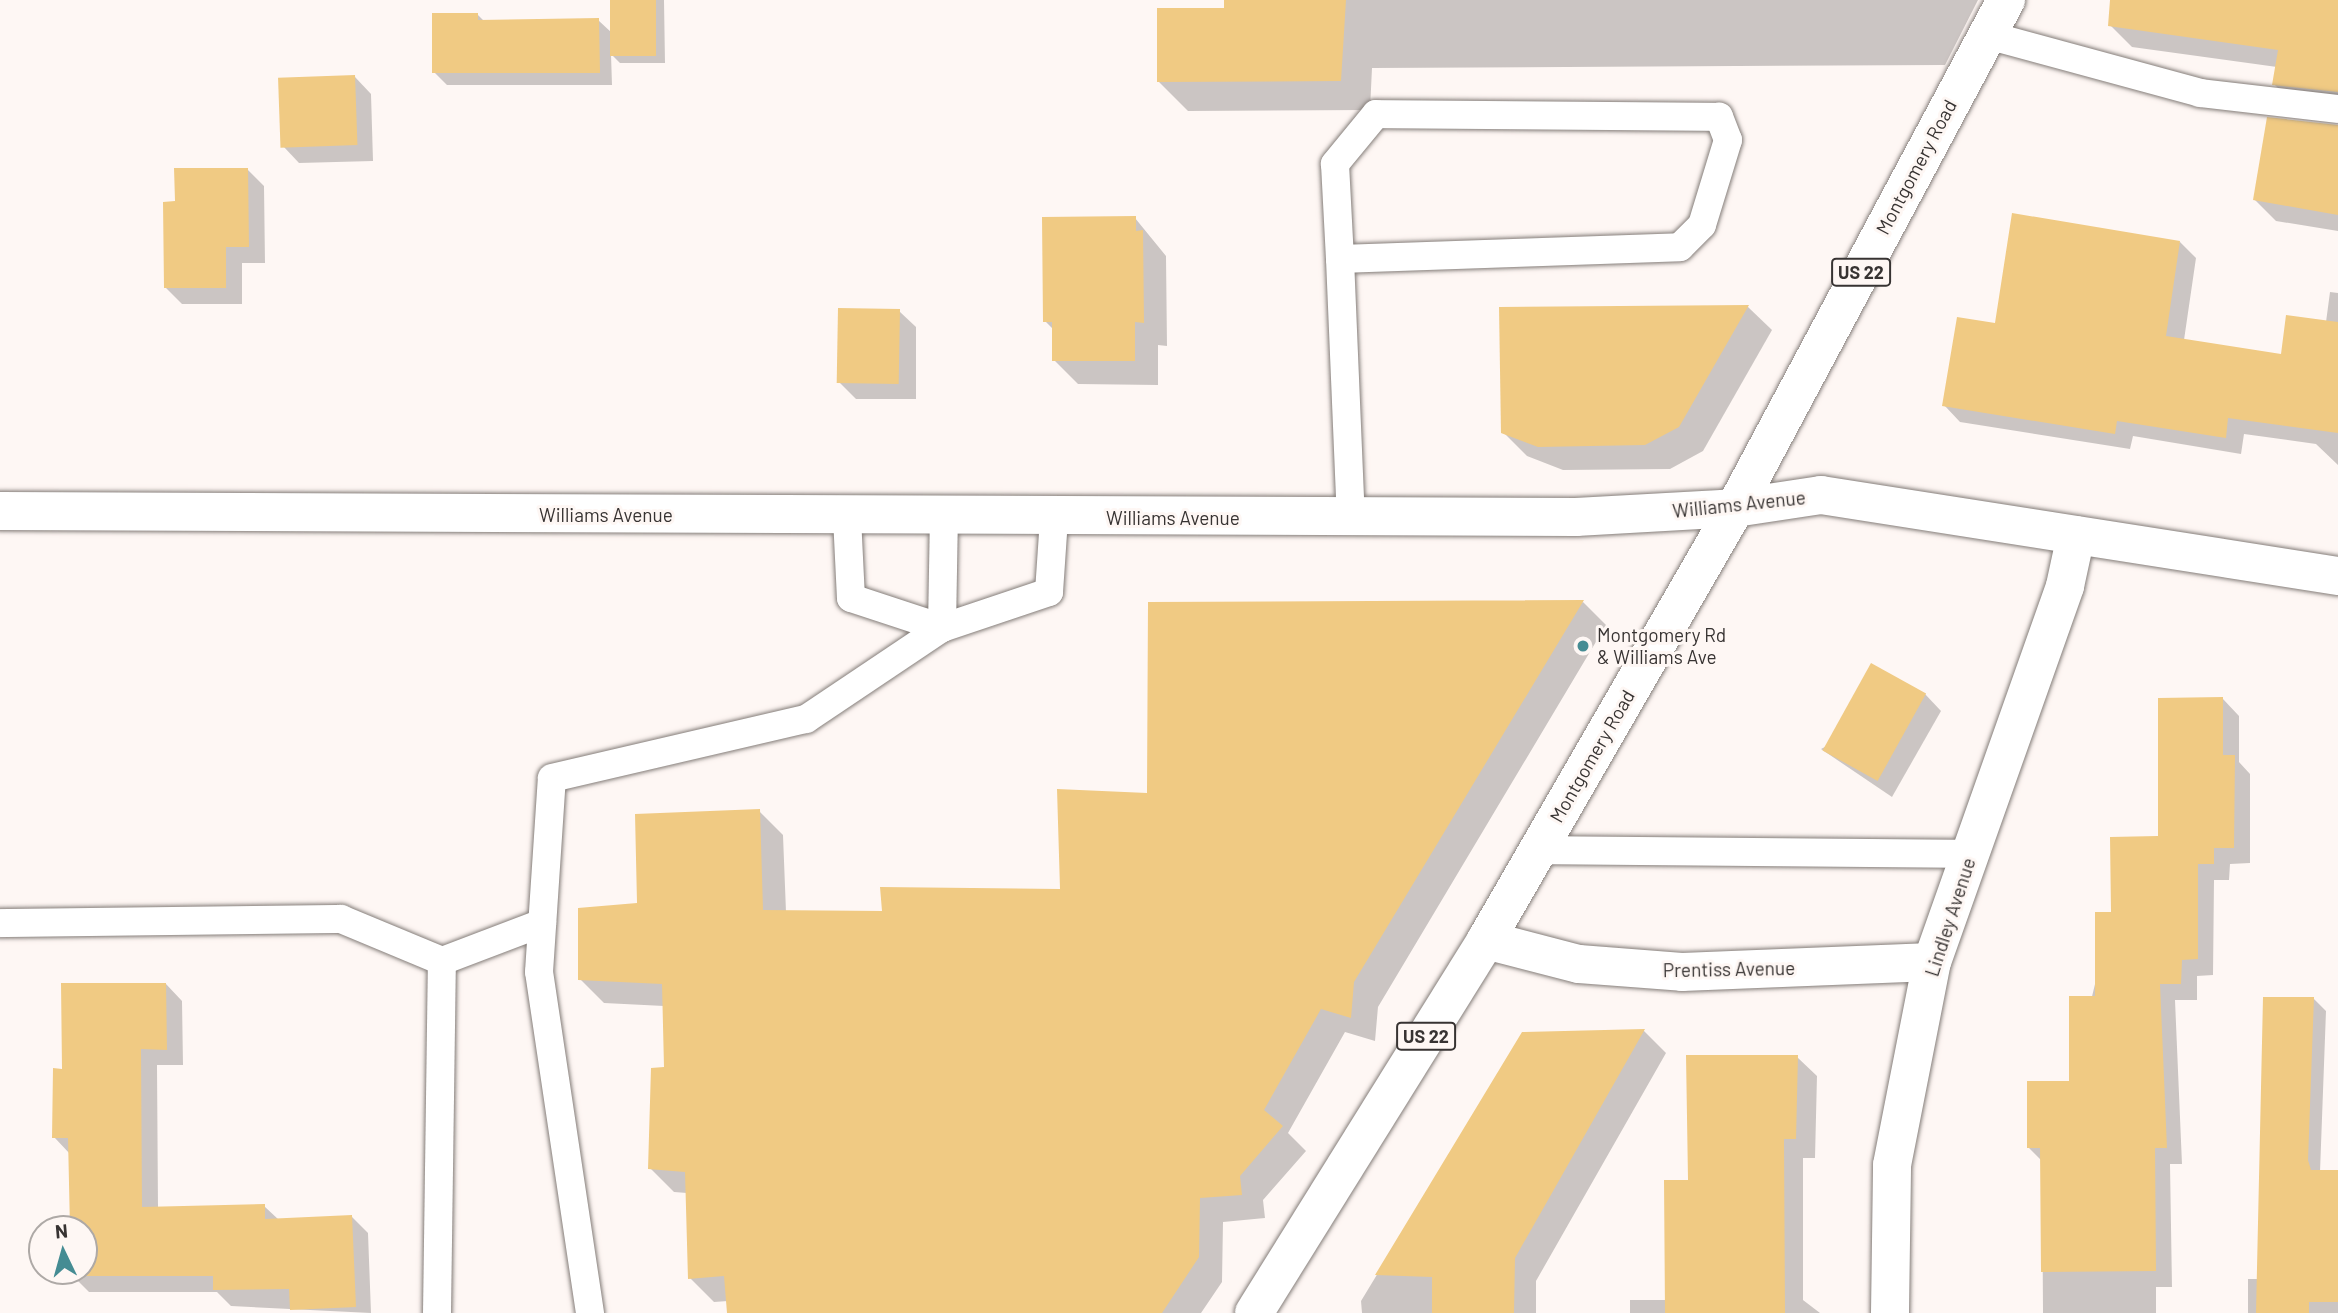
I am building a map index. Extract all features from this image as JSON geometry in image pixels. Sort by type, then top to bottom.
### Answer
[{"type":"street","name":"Montgomery Road","points":[[1254,1313],[1486,940],[1735,508],[2006,0]]},
{"type":"street","name":"Williams Avenue","points":[[0,512],[1054,518],[1576,517],[1735,508],[1821,495],[2338,576]]},
{"type":"street","name":"Lindley Avenue","points":[[1890,1313],[1892,1165],[1932,962],[2065,586],[2076,535]]},
{"type":"street","name":"Prentiss Avenue","points":[[1486,940],[1578,964],[1682,972],[1932,962]]},
{"type":"lane","points":[[1987,35],[2200,93],[2338,109]]},
{"type":"lane","points":[[1340,259],[1680,247],[1702,225],[1728,140],[1719,117],[1376,114],[1335,164],[1351,517]]},
{"type":"lane","points":[[846,517],[851,598],[942,628]]},
{"type":"lane","points":[[942,628],[944,517]]},
{"type":"lane","points":[[590,1313],[539,972],[552,778],[806,719],[942,628],[1049,592],[1054,518]]},
{"type":"lane","points":[[1538,850],[1970,854]]},
{"type":"lane","points":[[0,923],[341,919],[442,961],[542,923]]},
{"type":"lane","points":[[437,1313],[442,961]]},
{"type":"building","points":[[610,0],[656,0],[656,56],[610,56]]},
{"type":"building","points":[[1224,0],[1346,0],[1341,81],[1157,82],[1157,8],[1224,8]]},
{"type":"building","points":[[2110,0],[2338,0],[2338,92],[2272,85],[2278,50],[2108,26]]},
{"type":"building","points":[[432,13],[478,13],[478,20],[599,18],[600,73],[432,73]]},
{"type":"building","points":[[355,75],[357,145],[280,148],[278,78]]},
{"type":"building","points":[[2267,117],[2338,125],[2338,215],[2253,200]]},
{"type":"building","points":[[174,168],[248,168],[249,247],[226,247],[226,288],[164,288],[163,202],[175,201]]},
{"type":"building","points":[[2012,213],[2180,241],[2166,336],[2281,354],[2286,315],[2338,322],[2338,433],[2228,418],[2226,438],[2117,421],[2115,434],[1942,406],[1957,317],[1995,323]]},
{"type":"building","points":[[1136,216],[1136,231],[1143,230],[1144,323],[1135,322],[1135,361],[1052,361],[1052,322],[1043,322],[1042,217]]},
{"type":"building","points":[[1749,305],[1679,427],[1645,445],[1538,447],[1501,433],[1499,307]]},
{"type":"building","points":[[838,308],[900,309],[899,384],[837,383]]},
{"type":"building","points":[[1584,600],[1354,982],[1351,1018],[1321,1009],[1264,1110],[1283,1126],[1240,1176],[1242,1195],[1200,1198],[1199,1257],[1162,1313],[727,1313],[724,1276],[688,1279],[685,1172],[648,1169],[651,1068],[664,1067],[662,984],[578,980],[578,908],[637,903],[635,814],[760,809],[763,910],[882,911],[880,887],[1060,889],[1057,789],[1147,793],[1148,602]]},
{"type":"building","points":[[1871,663],[1926,694],[1878,781],[1823,750]]},
{"type":"building","points":[[2223,697],[2223,755],[2235,755],[2234,848],[2214,848],[2214,864],[2198,864],[2198,959],[2182,960],[2181,984],[2160,984],[2167,1148],[2155,1148],[2156,1271],[2041,1272],[2040,1148],[2027,1148],[2027,1081],[2069,1081],[2069,996],[2095,996],[2095,912],[2111,912],[2110,837],[2158,836],[2158,698]]},
{"type":"building","points":[[61,983],[166,983],[167,1050],[141,1049],[142,1207],[265,1204],[265,1219],[352,1215],[356,1307],[290,1310],[289,1289],[213,1290],[213,1276],[98,1276],[98,1215],[70,1215],[68,1138],[52,1138],[53,1068],[62,1069]]},
{"type":"building","points":[[2263,997],[2314,997],[2308,1160],[2311,1170],[2338,1170],[2338,1302],[2309,1302],[2309,1313],[2256,1313]]},
{"type":"building","points":[[1645,1029],[1515,1258],[1514,1313],[1432,1313],[1432,1277],[1375,1275],[1522,1032]]},
{"type":"building","points":[[1686,1055],[1798,1055],[1796,1139],[1784,1139],[1785,1313],[1665,1313],[1664,1180],[1688,1180]]},
{"type":"place","name":"Montgomery Rd & Williams Ave","points":[[1583,646]]}]
